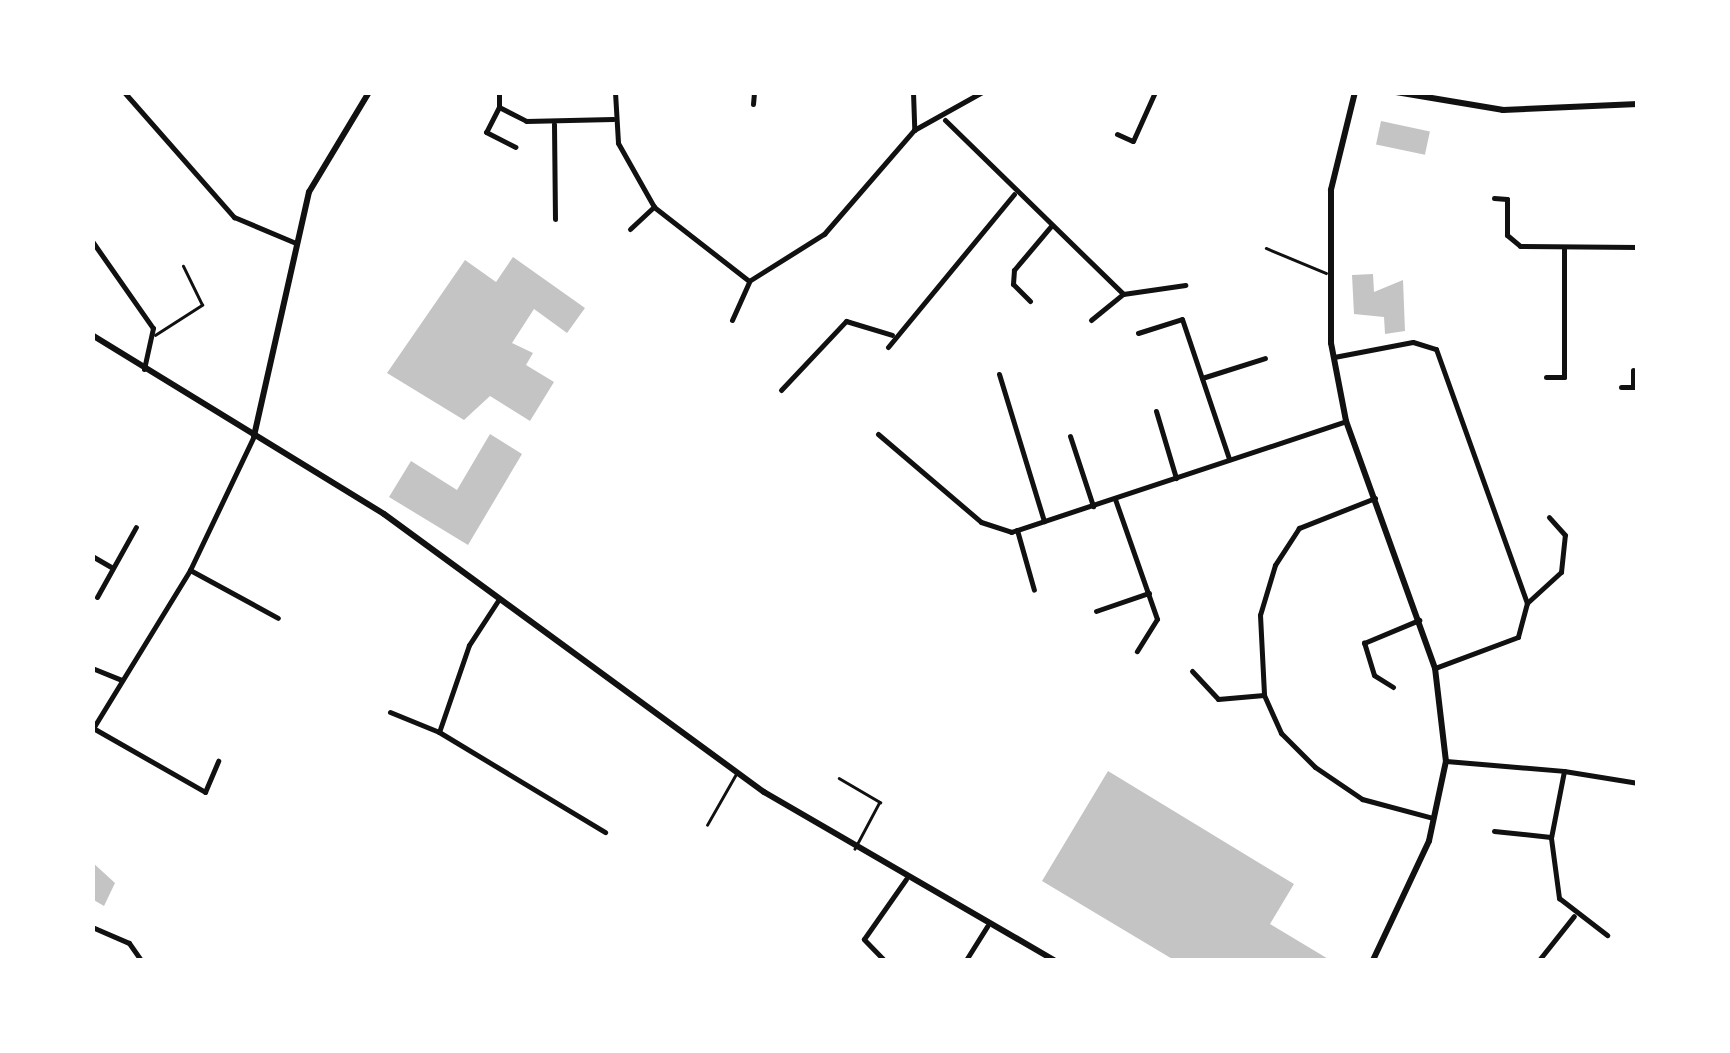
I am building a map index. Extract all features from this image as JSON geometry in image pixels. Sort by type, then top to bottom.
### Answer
[{"type":"street","points":[[124,92],[234,216],[296,243]]},
{"type":"street","points":[[218,761],[205,792],[93,729],[190,570],[254,436],[296,243],[316,175],[369,92]]},
{"type":"street","points":[[500,92],[499,108],[486,132],[515,147]]},
{"type":"street","points":[[615,92],[613,119],[654,207],[750,282]]},
{"type":"street","points":[[753,104],[754,92]]},
{"type":"street","points":[[914,92],[914,130]]},
{"type":"street","points":[[732,320],[750,282],[824,234],[914,130],[945,120],[982,92]]},
{"type":"street","points":[[1117,134],[1133,141],[1155,92]]},
{"type":"street","points":[[1355,92],[1330,190],[1326,272],[1334,357],[1346,421],[1435,668],[1446,761],[1436,818],[1374,960]]},
{"type":"street","points":[[1396,92],[1472,106],[1638,104]]},
{"type":"street","points":[[1472,106],[1474,92]]},
{"type":"street","points":[[499,108],[554,124],[613,119]]},
{"type":"street","points":[[945,120],[1014,194],[1123,294]]},
{"type":"street","points":[[554,124],[554,220]]},
{"type":"street","points":[[888,346],[892,335],[1014,194]]},
{"type":"street","points":[[1494,198],[1506,199],[1513,242],[1638,247]]},
{"type":"street","points":[[630,229],[654,207]]},
{"type":"street","points":[[1030,301],[1013,284],[1014,270],[1051,226]]},
{"type":"street","points":[[92,241],[155,335],[144,368]]},
{"type":"street","points":[[1546,377],[1564,377],[1564,247]]},
{"type":"street","points":[[1091,320],[1123,294],[1185,286]]},
{"type":"street","points":[[1138,333],[1182,319],[1228,459]]},
{"type":"street","points":[[781,390],[846,320],[892,335]]},
{"type":"street","points":[[884,324],[892,335]]},
{"type":"street","points":[[92,334],[384,514],[736,774],[855,849],[1049,960]]},
{"type":"street","points":[[1334,357],[1414,342],[1436,349],[1528,603]]},
{"type":"street","points":[[1202,378],[1265,358]]},
{"type":"street","points":[[1621,387],[1635,387],[1633,370]]},
{"type":"street","points":[[999,374],[1044,521]]},
{"type":"street","points":[[1156,411],[1176,478]]},
{"type":"street","points":[[878,434],[981,522],[1017,530],[1346,421]]},
{"type":"street","points":[[1070,436],[1093,506]]},
{"type":"street","points":[[1114,498],[1149,593],[1155,629],[1137,651]]},
{"type":"street","points":[[1375,498],[1299,528],[1275,565],[1260,614],[1264,694],[1281,732],[1315,767],[1362,799],[1436,818]]},
{"type":"street","points":[[1435,668],[1518,637],[1528,603],[1561,572],[1564,535],[1549,518]]},
{"type":"street","points":[[97,597],[136,527]]},
{"type":"street","points":[[1017,530],[1034,590]]},
{"type":"street","points":[[92,556],[111,567]]},
{"type":"street","points":[[190,570],[278,618]]},
{"type":"street","points":[[1096,611],[1149,593]]},
{"type":"street","points":[[439,732],[469,645],[499,599]]},
{"type":"street","points":[[1393,687],[1374,675],[1364,643],[1420,620]]},
{"type":"street","points":[[92,668],[121,680]]},
{"type":"street","points":[[1192,671],[1218,699],[1264,694]]},
{"type":"street","points":[[390,712],[439,732],[605,832]]},
{"type":"street","points":[[1446,761],[1638,782]]},
{"type":"street","points":[[1564,771],[1551,838],[1559,898],[1574,916],[1607,934]]},
{"type":"street","points":[[1494,831],[1551,838]]},
{"type":"street","points":[[884,960],[864,940],[906,879]]},
{"type":"street","points":[[1539,960],[1574,916]]},
{"type":"street","points":[[92,926],[142,960]]},
{"type":"street","points":[[966,960],[986,926]]},
{"type":"lane","points":[[1266,248],[1326,272]]},
{"type":"lane","points":[[155,335],[202,305],[183,266]]},
{"type":"lane","points":[[707,826],[736,774]]},
{"type":"lane","points":[[839,778],[880,802],[855,849]]},
{"type":"building","points":[[1381,121],[1430,131],[1425,155],[1376,144]]},
{"type":"building","points":[[513,257],[585,308],[567,333],[534,309],[512,343],[533,353],[526,365],[554,382],[530,421],[490,396],[464,420],[387,373],[465,260],[496,282]]},
{"type":"building","points":[[1373,274],[1374,292],[1403,280],[1405,331],[1385,334],[1384,317],[1354,314],[1352,275]]},
{"type":"building","points":[[490,434],[522,454],[468,545],[389,497],[411,461],[457,490]]},
{"type":"building","points":[[1108,771],[1294,884],[1270,924],[1330,960],[1174,960],[1042,881]]},
{"type":"building","points":[[92,862],[115,883],[104,906],[92,899]]}]
